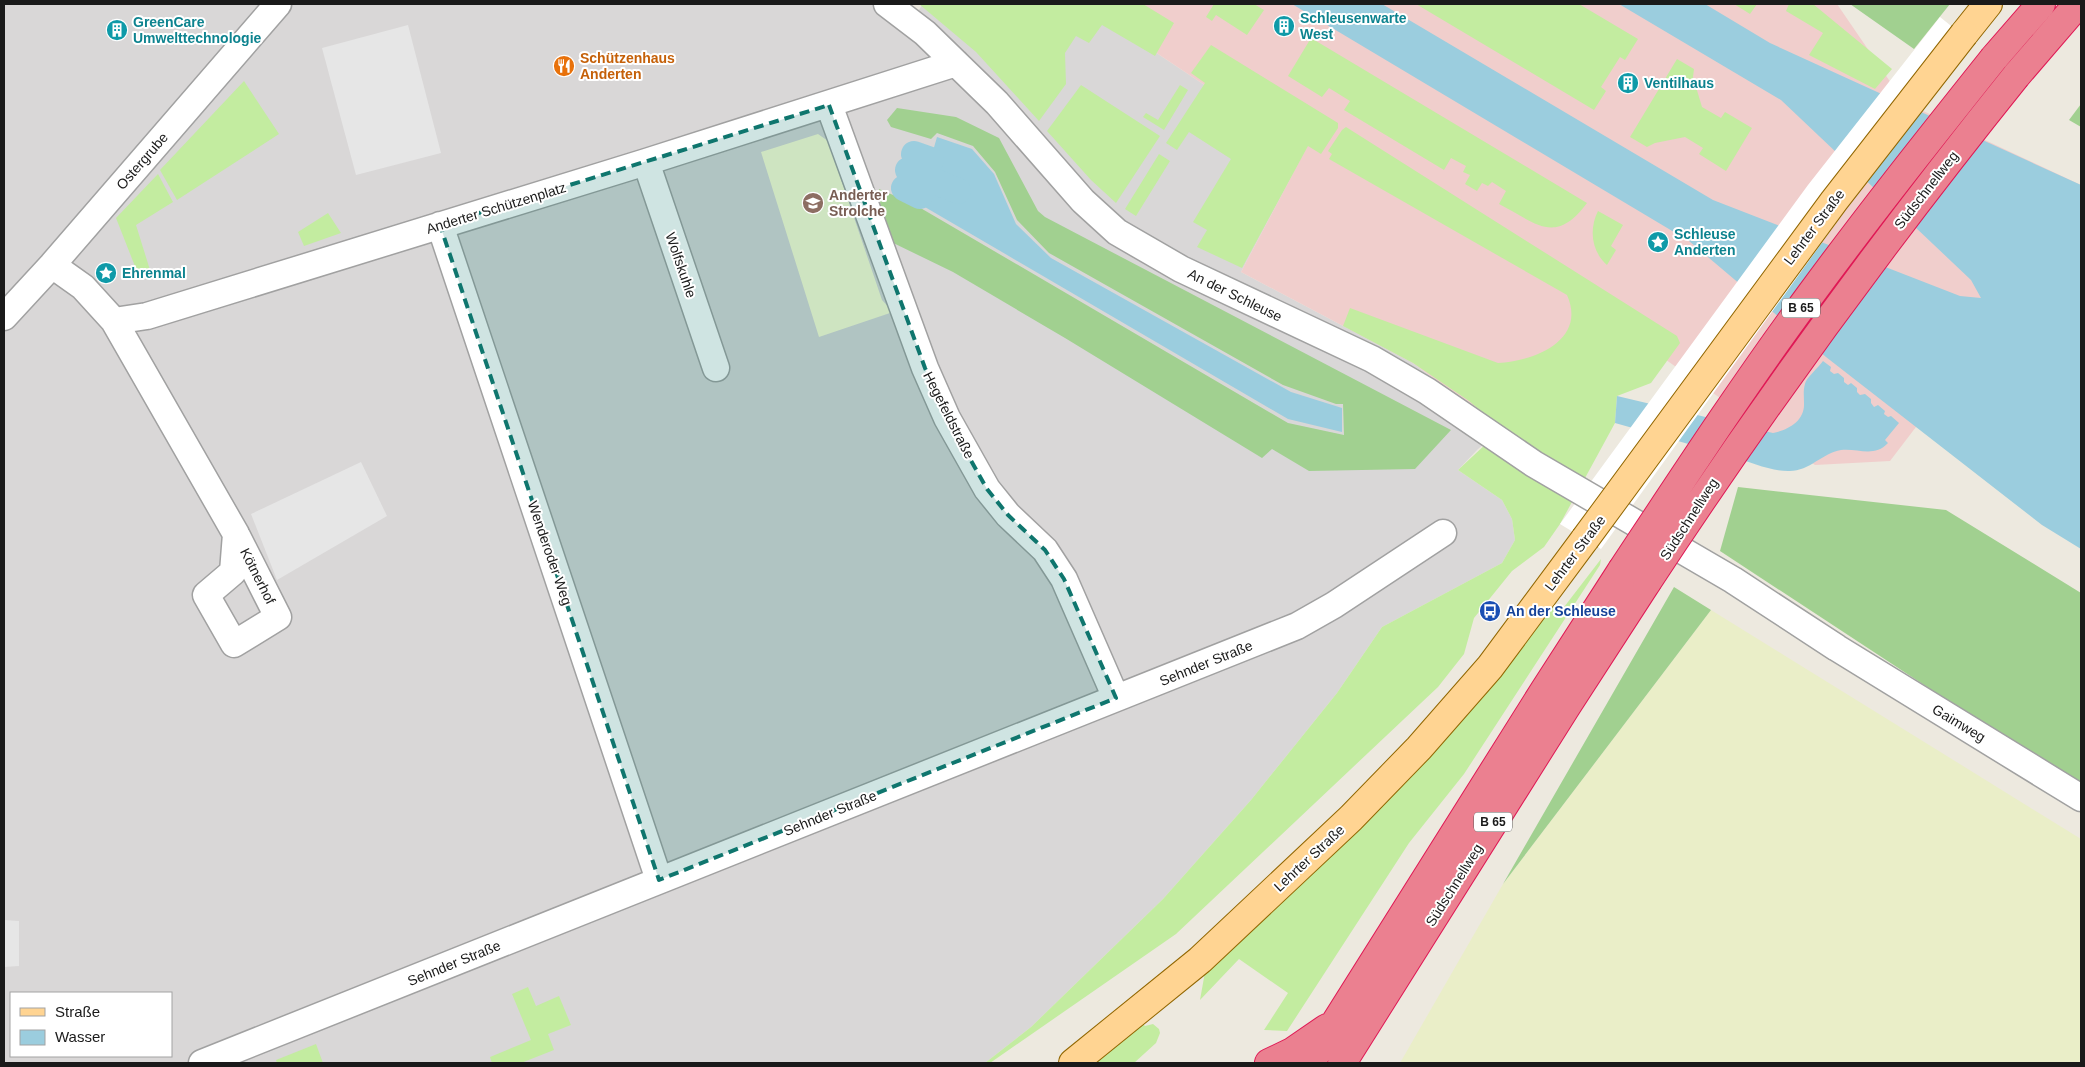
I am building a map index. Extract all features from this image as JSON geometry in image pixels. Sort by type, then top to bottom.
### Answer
[{"type":"highway","name":"Südschnellweg","points":[[1310,1063],[1544,691],[1726,414],[1808,297],[1909,164],[1994,58],[2041,4]]},
{"type":"highway","name":"Südschnellweg","points":[[1348,1058],[1566,706],[1750,428],[1931,182],[2016,76],[2078,4]]},
{"type":"highway","points":[[1268,1063],[1292,1052],[1337,1022]]},
{"type":"main road","name":"Lehrter Straße","points":[[1073,1063],[1200,960],[1351,818],[1419,748],[1490,667],[1828,209],[1988,4]]},
{"type":"street","name":"Ostergrube","points":[[4,317],[278,4]]},
{"type":"street","name":"An der Schleuse","points":[[887,4],[925,33],[956,63],[1021,129],[1083,201],[1117,232],[1181,268],[1402,375],[1534,464],[1733,580],[1837,648]]},
{"type":"street","name":"Anderter Schützenplatz","points":[[114,321],[146,316],[829,105],[956,63]]},
{"type":"street","name":"Hegefeldstraße","points":[[829,105],[925,368],[947,418],[987,489],[1008,515],[1045,550],[1064,578],[1116,698]]},
{"type":"street","name":"Wolfskuhle","points":[[646,162],[716,368]]},
{"type":"street","name":"Wenderoder Weg","points":[[440,225],[659,880]]},
{"type":"street","points":[[52,264],[84,286],[114,321]]},
{"type":"street","name":"Kötnerhof","points":[[114,321],[236,534]]},
{"type":"street","name":"Sehnder Straße","points":[[202,1063],[1297,626],[1334,605],[1443,533]]},
{"type":"street","name":"Gaimweg","points":[[1837,648],[2081,798]]},
{"type":"highlighted area","points":[[829,105],[925,368],[947,418],[987,489],[1008,515],[1045,550],[1064,579],[1116,698],[659,880],[440,225]]},
{"type":"shaded area","points":[[4,4],[875,4],[904,31],[923,4],[1083,4],[1218,94],[1307,147],[1241,272],[1413,363],[1502,430],[1478,449],[1458,470],[1502,500],[1512,519],[1515,540],[1502,563],[1382,627],[1337,693],[1251,800],[1163,899],[1031,1027],[985,1063],[4,1063]]},
{"type":"shaded area","name":"Schleuse Anderten","points":[[1083,4],[1837,4],[1904,102],[2081,185],[2081,211],[1890,461],[1815,465],[1652,350],[1502,430],[1413,363],[1241,272],[1307,147],[1218,94]]},
{"type":"shaded area","points":[[408,25],[441,153],[356,175],[322,48]]},
{"type":"shaded area","name":"Anderter Strolche","points":[[818,134],[828,141],[882,300],[893,312],[819,337],[761,152]]},
{"type":"shaded area","points":[[361,462],[387,516],[277,580],[251,514]]},
{"type":"shaded area","points":[[1711,610],[2081,839],[2081,1063],[1400,1063],[1503,884]]},
{"type":"shaded area","points":[[4,920],[19,921],[19,966],[4,967]]},
{"type":"green space","points":[[919,4],[1143,4],[1174,23],[1155,56],[1102,25],[1089,43],[1076,36],[1065,53],[1066,84],[1039,121],[976,52]]},
{"type":"green space","points":[[1214,4],[1254,4],[1264,10],[1247,35],[1216,15],[1212,21],[1206,17]]},
{"type":"green space","points":[[1416,4],[1579,4],[1638,39],[1625,60],[1620,57],[1601,87],[1606,91],[1594,110]]},
{"type":"green space","points":[[1734,4],[1757,4],[1750,14]]},
{"type":"green space","points":[[1789,4],[1813,4],[1892,69],[1875,89],[1809,55],[1823,33],[1786,11]]},
{"type":"green space","points":[[1850,4],[1950,4],[1914,49]]},
{"type":"green space","points":[[1311,38],[1587,203],[1576,216],[1565,224],[1545,227],[1499,204],[1506,191],[1492,182],[1488,186],[1482,183],[1477,191],[1465,184],[1470,175],[1463,172],[1466,166],[1451,158],[1444,170],[1344,110],[1350,101],[1329,88],[1322,97],[1288,76]]},
{"type":"green space","points":[[1211,45],[1338,123],[1338,128],[1321,154],[1308,146],[1242,268],[1197,247],[1207,230],[1193,222],[1231,159],[1189,132],[1177,150],[1166,143],[1205,83],[1191,73]]},
{"type":"green space","points":[[1677,59],[1694,69],[1693,77],[1702,107],[1721,118],[1725,112],[1752,128],[1726,171],[1699,154],[1703,148],[1685,137],[1655,143],[1647,147],[1630,137]]},
{"type":"green space","points":[[244,81],[279,134],[177,200],[160,170]]},
{"type":"green space","points":[[1081,85],[1160,136],[1116,203],[1091,180],[1047,131]]},
{"type":"green space","points":[[1180,85],[1188,90],[1164,130],[1143,117],[1146,113],[1158,120]]},
{"type":"green space","points":[[2081,104],[2081,127],[2069,120]]},
{"type":"green space","points":[[897,108],[956,117],[999,138],[1038,211],[1045,217],[1451,430],[1415,469],[1309,471],[1272,449],[1262,458],[953,272],[883,238],[879,189],[912,203],[1288,423],[1344,435],[1343,404],[1336,404],[1283,385],[1049,253],[1017,220],[995,172],[973,146],[937,133],[931,139],[891,127],[887,120]]},
{"type":"green space","points":[[1346,127],[1677,336],[1680,343],[1651,383],[1617,396],[1615,423],[1560,524],[1544,547],[1512,571],[1474,618],[1464,654],[1438,687],[1176,934],[990,1063],[985,1063],[1031,1027],[1163,899],[1251,800],[1337,693],[1382,627],[1502,563],[1515,540],[1512,519],[1502,500],[1458,470],[1502,429],[1469,401],[1413,363],[1343,326],[1350,308],[1498,363],[1527,358],[1554,345],[1564,336],[1570,324],[1571,311],[1567,295],[1329,159],[1332,154],[1328,151]]},
{"type":"green space","points":[[1159,154],[1170,161],[1136,216],[1125,209]]},
{"type":"green space","points":[[158,174],[173,202],[136,225],[150,270],[138,274],[116,218]]},
{"type":"green space","points":[[1598,211],[1623,225],[1611,246],[1616,250],[1607,265],[1598,253],[1593,240],[1593,225]]},
{"type":"green space","points":[[328,213],[341,233],[304,246],[298,232]]},
{"type":"green space","points":[[1738,487],[1946,510],[2081,593],[2081,788],[1720,551]]},
{"type":"green space","points":[[1601,559],[1600,565],[1464,774],[1409,843],[1287,1031],[1264,1030],[1288,993],[1239,959],[1200,1000],[1205,972],[1271,913],[1348,837],[1520,649],[1554,606],[1561,611]]},
{"type":"green space","points":[[1674,587],[1711,610],[1503,884]]},
{"type":"green space","points":[[528,987],[536,1006],[559,996],[571,1025],[548,1034],[554,1050],[521,1063],[492,1063],[490,1057],[531,1040],[512,994]]},
{"type":"green space","points":[[1142,1023],[1145,1026],[1153,1024],[1159,1029],[1160,1033],[1156,1043],[1134,1063],[1092,1063]]},
{"type":"green space","points":[[316,1044],[323,1063],[277,1063],[276,1060]]},
{"type":"water","points":[[1292,4],[1382,4],[1713,200],[1960,296],[1981,298],[1971,280],[1781,100],[1619,4],[1705,4],[1770,43],[2081,185],[2081,549],[2042,525],[1826,357],[1689,241]]},
{"type":"water","points":[[937,137],[972,149],[994,174],[1016,224],[1051,258],[1291,392],[1342,408],[1342,432],[1288,419],[918,203]]},
{"type":"water","points":[[1823,361],[1831,367],[1830,371],[1834,374],[1838,373],[1844,378],[1844,382],[1848,385],[1851,383],[1857,388],[1857,392],[1860,395],[1865,394],[1871,399],[1874,407],[1878,405],[1885,411],[1884,414],[1888,417],[1891,416],[1899,423],[1885,440],[1888,443],[1883,448],[1871,451],[1841,450],[1802,469],[1781,471],[1615,423],[1617,396],[1773,433],[1779,432],[1799,420],[1804,409],[1804,387],[1806,382]]},
{"type":"pier","points":[[1940,17],[1971,42],[1847,208],[1601,549],[1560,524],[1808,185]]},
{"type":"waterway","points":[[914,154],[931,160]]},
{"type":"waterway","points":[[908,170],[958,191]]},
{"type":"waterway","points":[[904,188],[920,196]]},
{"type":"place","name":"Schleusenwarte West","points":[[1284,26]]},
{"type":"place","name":"GreenCare Umwelttechnologie","points":[[117,30]]},
{"type":"place","name":"Schützenhaus Anderten","points":[[564,66]]},
{"type":"place","name":"Ventilhaus","points":[[1628,83]]},
{"type":"place","name":"Anderter Strolche","points":[[813,203]]},
{"type":"place","name":"Schleuse Anderten","points":[[1658,242]]},
{"type":"place","name":"Ehrenmal","points":[[106,273]]},
{"type":"place","name":"An der Schleuse","points":[[1490,611]]}]
